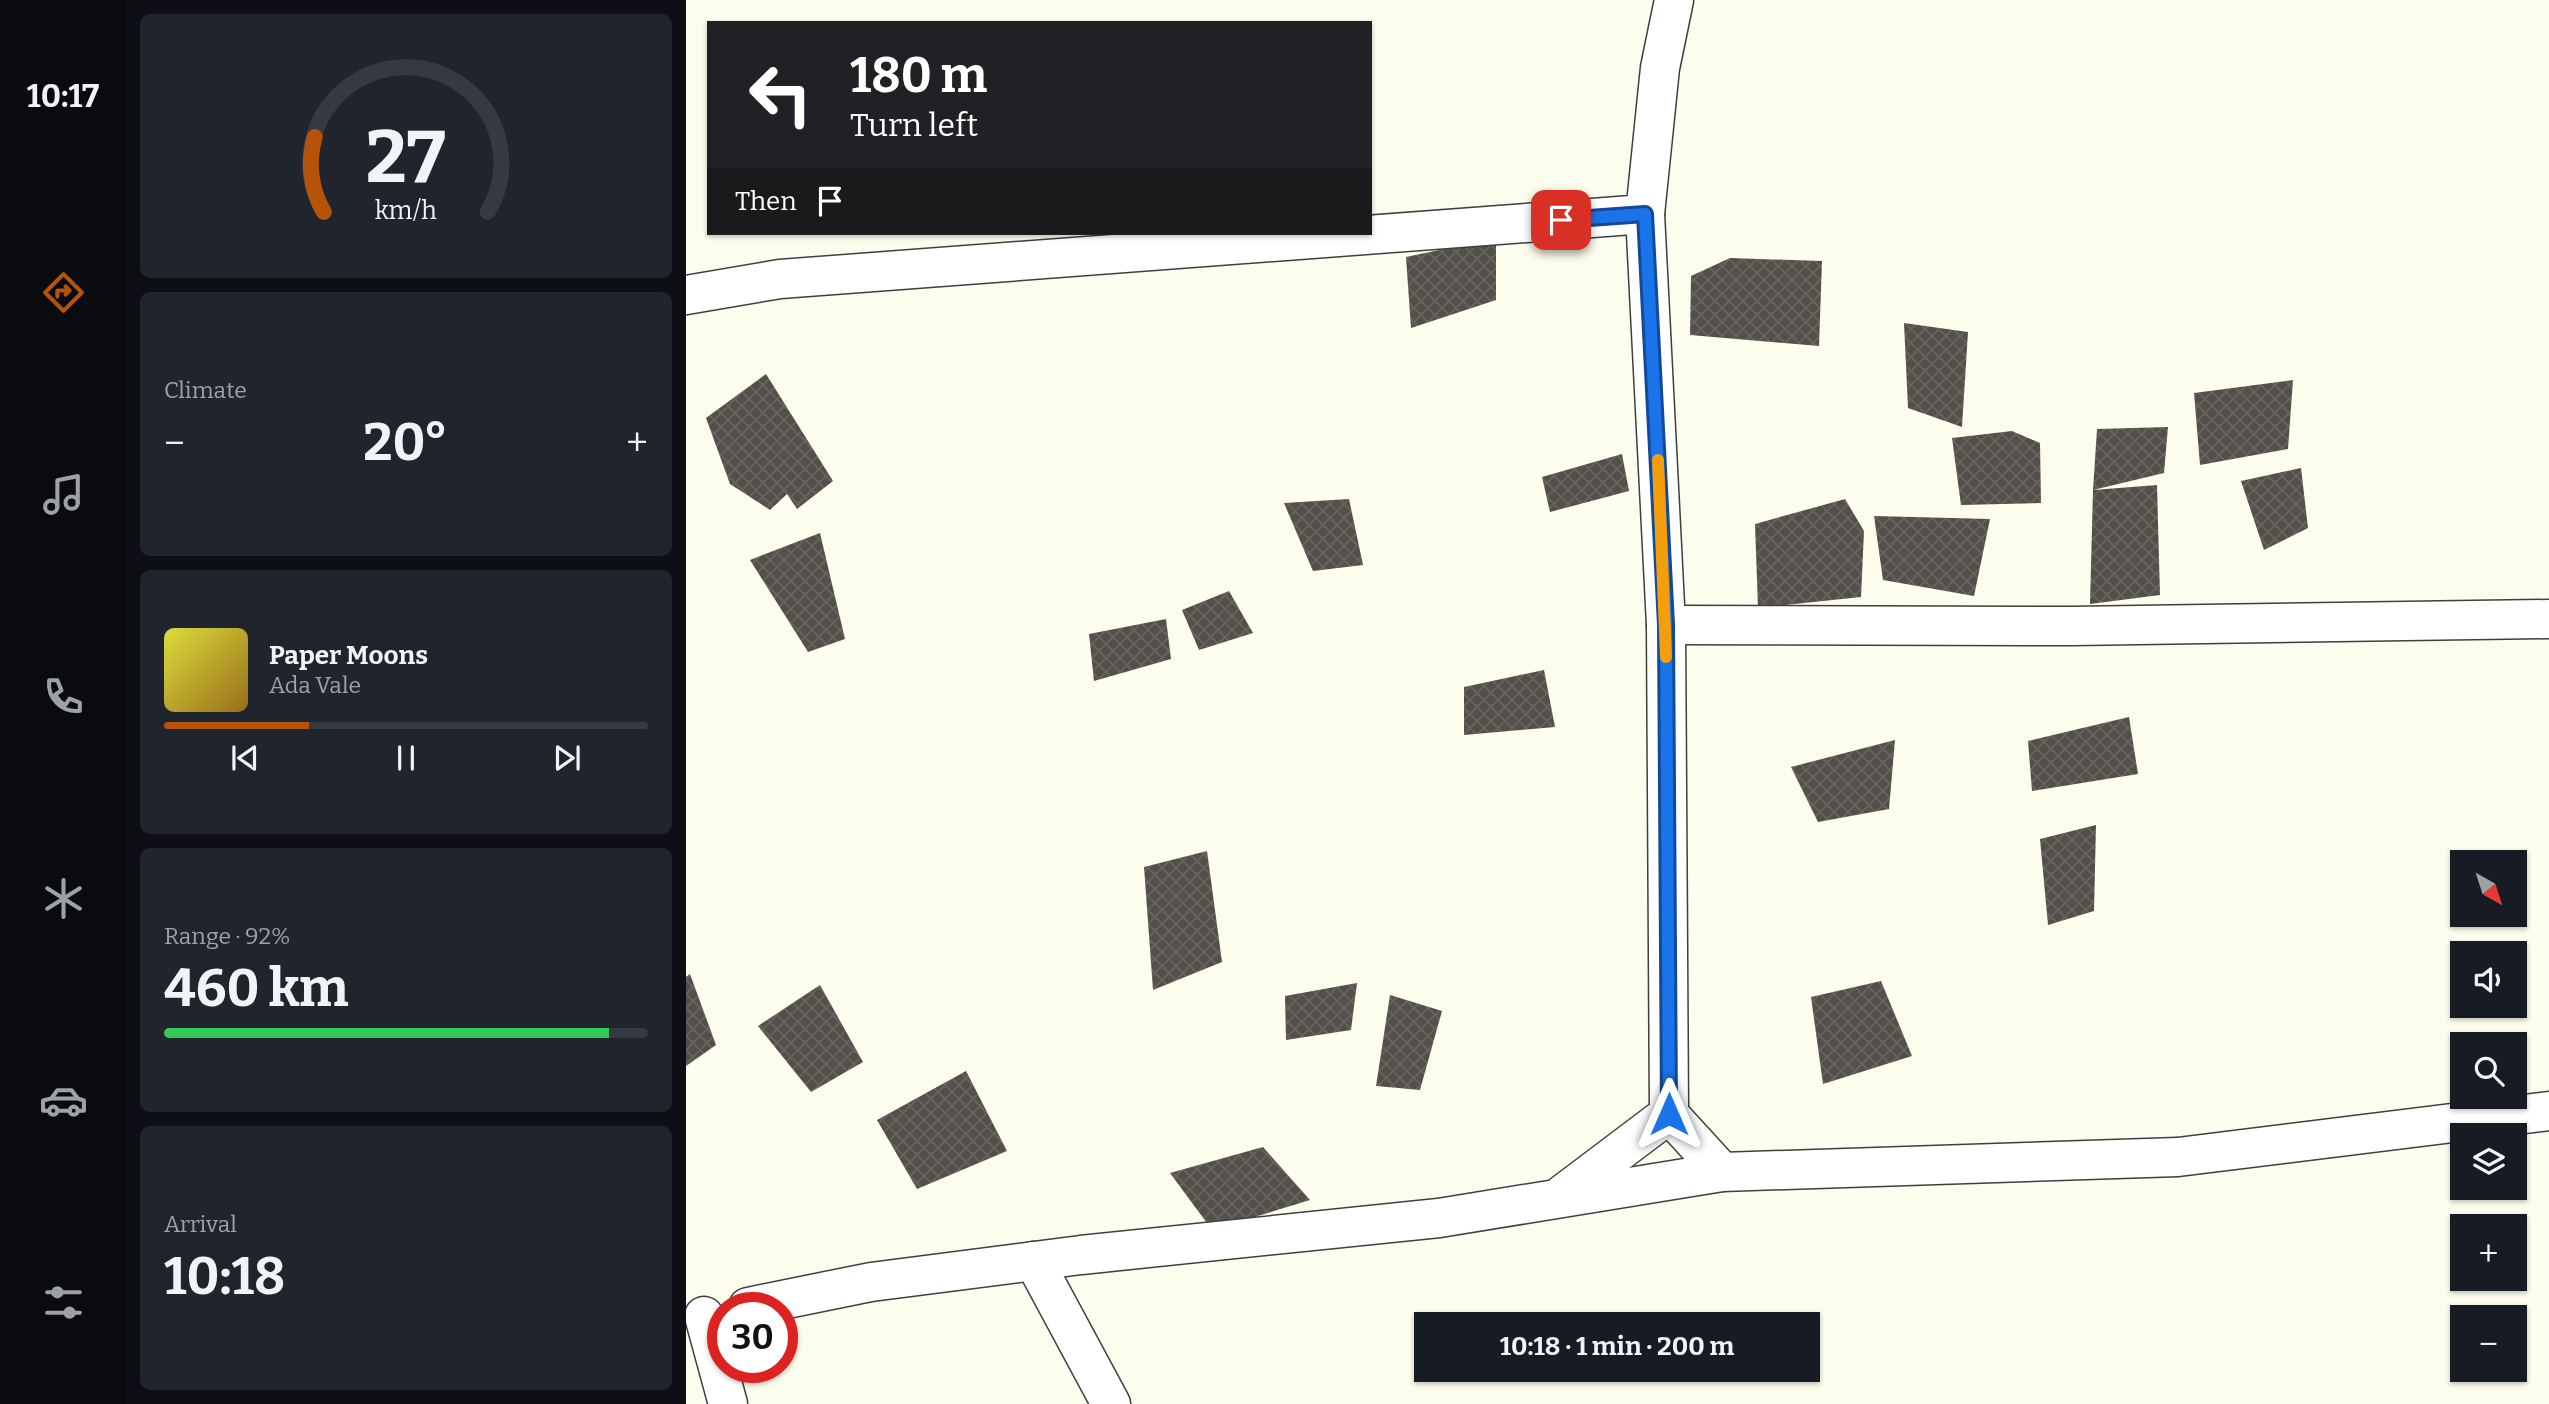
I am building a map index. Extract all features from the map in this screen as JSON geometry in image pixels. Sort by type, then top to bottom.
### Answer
[{"type":"street","points":[[1674,0],[1660,68],[1645,214],[1666,625],[1669,1114],[1722,1172]]},
{"type":"street","points":[[1372,235],[1645,214]]},
{"type":"street","points":[[686,295],[780,279],[1366,235]]},
{"type":"street","points":[[1666,625],[2072,626],[2549,619]]},
{"type":"street","points":[[798,1297],[871,1282],[1034,1261],[1439,1218],[1722,1172],[2178,1157],[2549,1111]]},
{"type":"street","points":[[1558,1198],[1669,1114]]},
{"type":"street","points":[[1034,1261],[1111,1404]]},
{"type":"street","points":[[704,1313],[728,1404]]},
{"type":"building","points":[[1496,238],[1496,300],[1411,328],[1406,257]]},
{"type":"building","points":[[1730,258],[1822,261],[1819,346],[1690,335],[1691,276]]},
{"type":"building","points":[[1904,323],[1968,332],[1962,427],[1908,408]]},
{"type":"building","points":[[766,374],[833,481],[797,509],[787,494],[770,510],[730,484],[706,418]]},
{"type":"building","points":[[2293,380],[2288,449],[2200,465],[2194,393]]},
{"type":"building","points":[[2168,427],[2164,473],[2093,490],[2097,429]]},
{"type":"building","points":[[2012,431],[2040,443],[2041,503],[1961,505],[1952,438]]},
{"type":"building","points":[[1622,454],[1629,491],[1550,512],[1542,477]]},
{"type":"building","points":[[2301,468],[2308,528],[2264,550],[2241,481]]},
{"type":"building","points":[[2157,485],[2160,595],[2090,604],[2093,490]]},
{"type":"building","points":[[1349,499],[1363,565],[1313,571],[1284,503]]},
{"type":"building","points":[[1845,499],[1864,531],[1861,597],[1758,608],[1755,524]]},
{"type":"building","points":[[1874,516],[1990,519],[1974,596],[1883,580]]},
{"type":"building","points":[[820,533],[845,639],[808,652],[750,560]]},
{"type":"building","points":[[1229,591],[1253,633],[1199,650],[1182,610]]},
{"type":"building","points":[[1166,619],[1171,659],[1094,681],[1089,634]]},
{"type":"building","points":[[1544,670],[1555,727],[1464,735],[1464,687]]},
{"type":"building","points":[[2129,717],[2138,774],[2032,791],[2028,741]]},
{"type":"building","points":[[1895,740],[1889,809],[1818,822],[1791,767]]},
{"type":"building","points":[[2096,825],[2094,911],[2048,925],[2040,839]]},
{"type":"building","points":[[1207,851],[1222,962],[1153,990],[1144,867]]},
{"type":"building","points":[[690,974],[716,1045],[686,1066],[686,977]]},
{"type":"building","points":[[1881,981],[1912,1056],[1823,1084],[1811,997]]},
{"type":"building","points":[[1357,983],[1351,1030],[1286,1040],[1285,996]]},
{"type":"building","points":[[820,985],[863,1062],[811,1092],[758,1026]]},
{"type":"building","points":[[1390,995],[1442,1011],[1420,1090],[1376,1086]]},
{"type":"building","points":[[966,1071],[1007,1151],[917,1189],[877,1120]]},
{"type":"building","points":[[1263,1147],[1310,1200],[1212,1230],[1170,1173]]},
{"type":"slow traffic","points":[[1658,460],[1666,657]]},
{"type":"route","points":[[1561,220],[1645,214],[1666,625],[1669,1114]]}]
